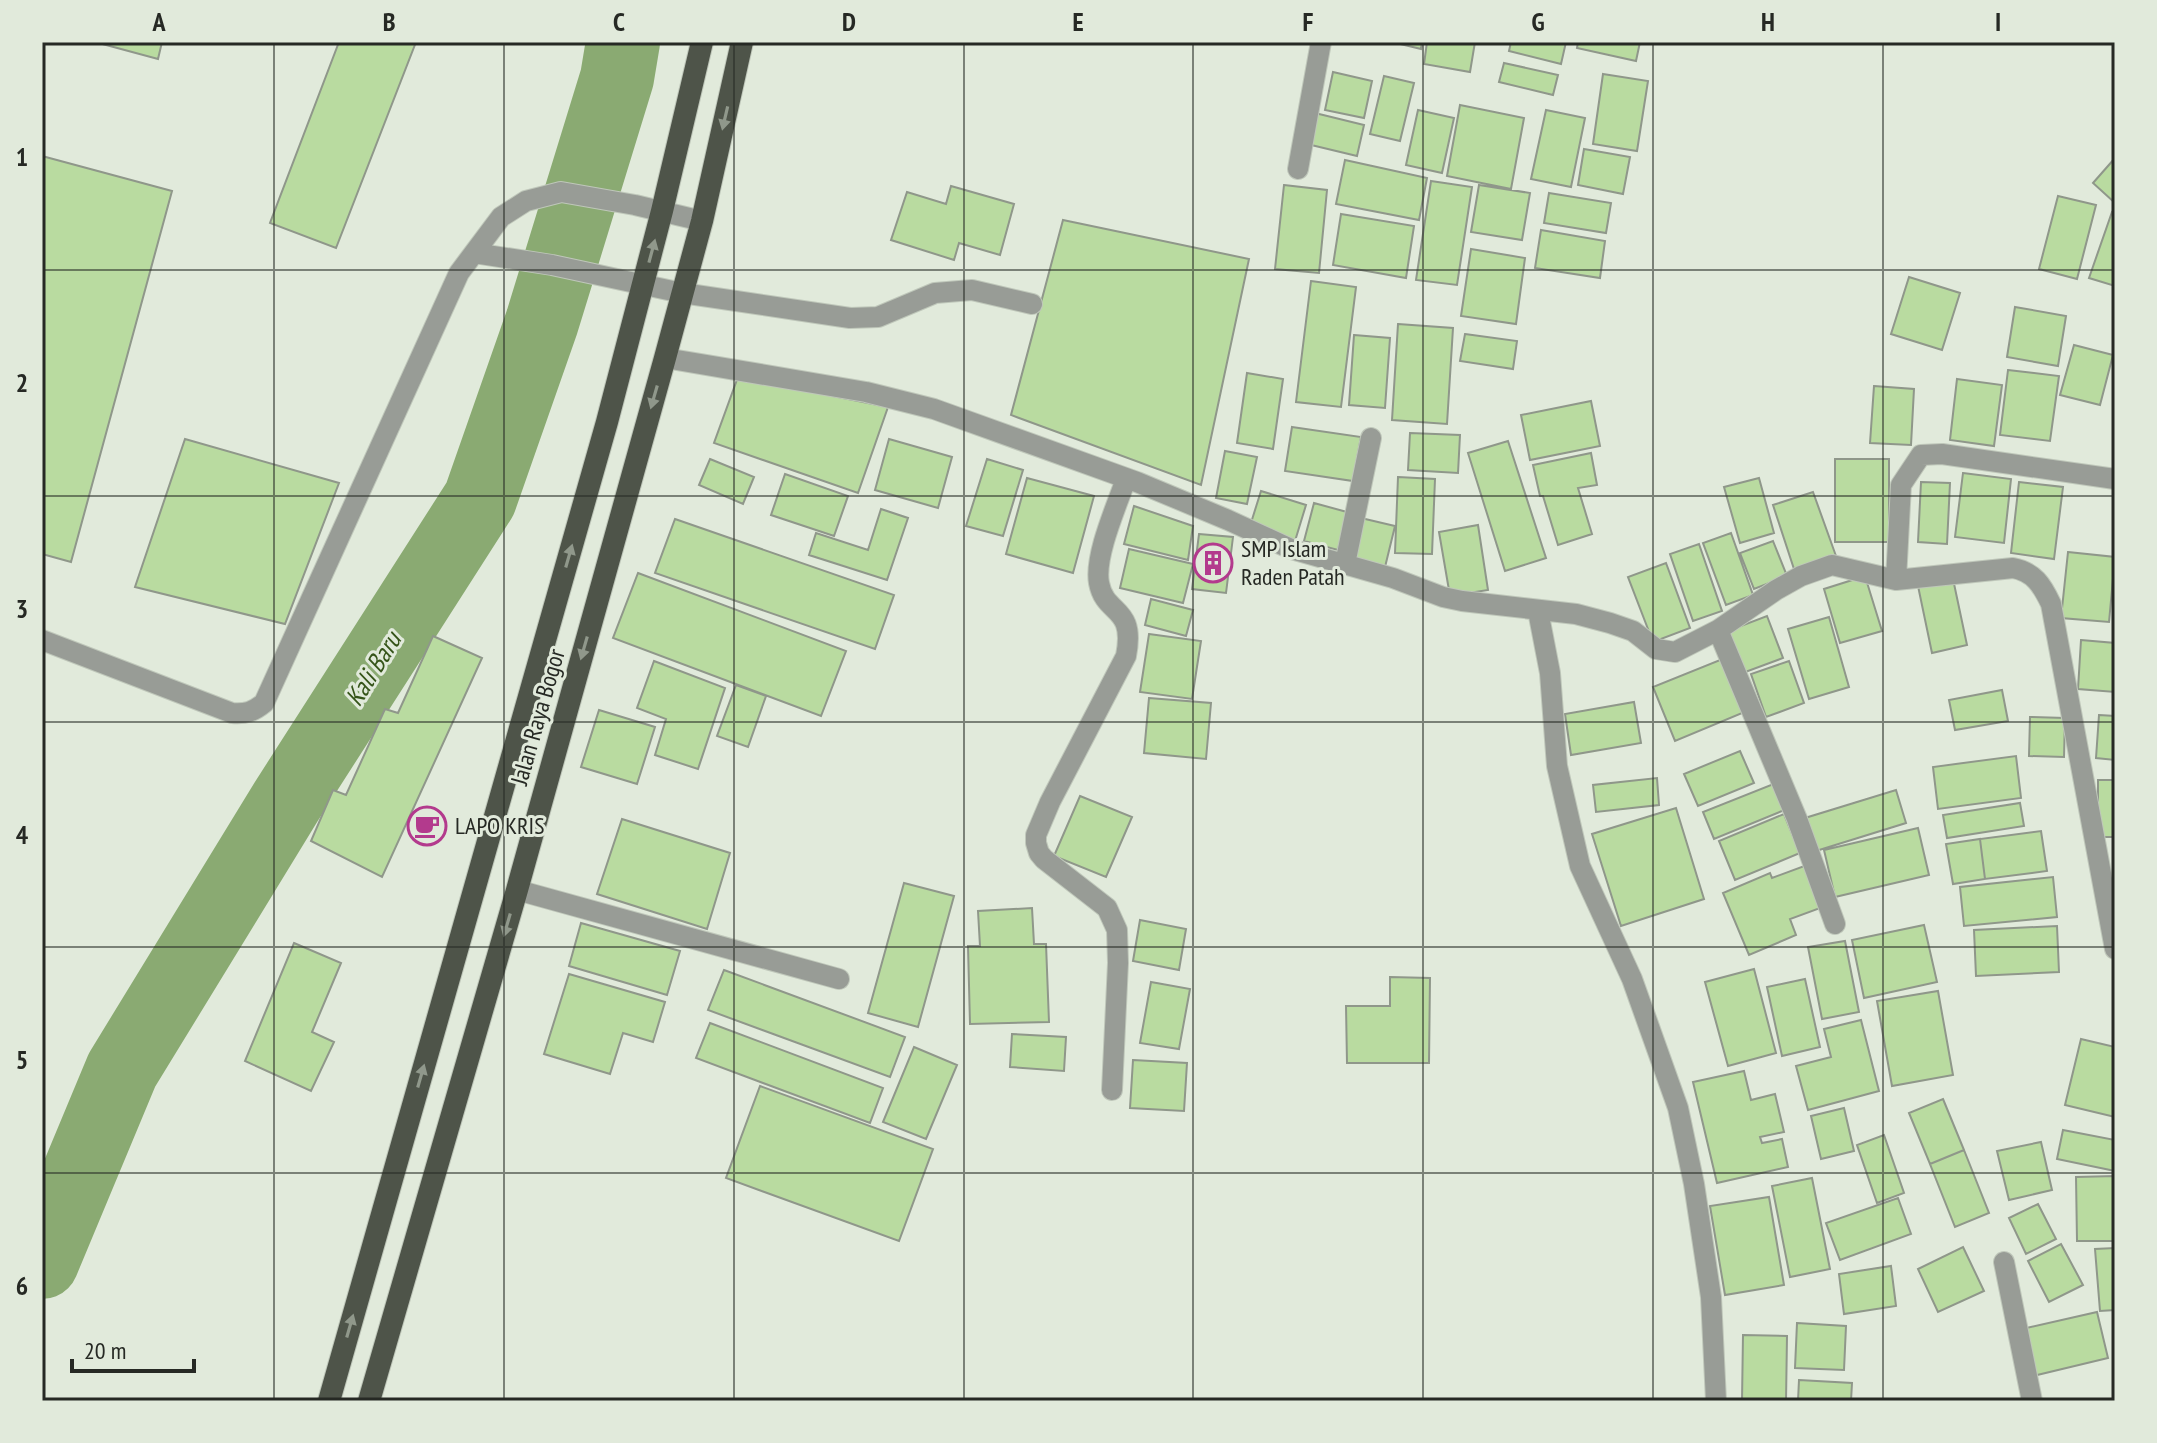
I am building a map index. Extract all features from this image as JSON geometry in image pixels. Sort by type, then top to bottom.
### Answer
[{"type":"highway","name":"Jalan Raya Bogor","points":[[329,1401],[602,438],[633,283],[662,211],[702,42]]},
{"type":"highway","name":"Jalan Raya Bogor","points":[[369,1401],[517,890],[665,358],[702,221],[742,42]]},
{"type":"street","points":[[1298,169],[1321,42]]},
{"type":"street","points":[[42,640],[232,713],[255,711],[264,703],[459,273],[501,217],[526,201],[561,192],[702,221]]},
{"type":"street","points":[[474,253],[552,265],[682,293],[850,318],[878,317],[935,293],[972,290],[1032,304]]},
{"type":"street","points":[[665,358],[866,392],[934,409],[1126,479],[1291,549],[1393,578],[1443,597],[1576,614],[1610,623],[1633,631],[1656,649],[1675,652],[1718,630],[1801,576],[1832,565],[1896,580],[2013,568],[2033,575],[2051,604],[2115,949]]},
{"type":"street","points":[[1345,564],[1371,438]]},
{"type":"street","points":[[1896,580],[1901,485],[1921,455],[1942,454],[2115,479]]},
{"type":"street","points":[[1112,1090],[1117,930],[1107,908],[1044,859],[1036,843],[1036,835],[1126,656],[1127,627],[1123,616],[1106,598],[1099,584],[1099,567],[1126,479]]},
{"type":"street","points":[[1538,611],[1550,673],[1557,766],[1580,866],[1632,979],[1678,1108],[1694,1184],[1711,1297],[1716,1401]]},
{"type":"street","points":[[1718,630],[1797,819],[1835,924]]},
{"type":"street","points":[[517,890],[839,979]]},
{"type":"street","points":[[2004,1262],[2032,1401]]},
{"type":"building","points":[[95,42],[162,42],[158,59]]},
{"type":"building","points":[[339,42],[416,42],[336,248],[270,223]]},
{"type":"building","points":[[1392,42],[1422,42],[1421,49]]},
{"type":"building","points":[[1427,42],[1475,42],[1470,72],[1424,64]]},
{"type":"building","points":[[1511,42],[1566,42],[1561,64],[1509,51]]},
{"type":"building","points":[[1578,42],[1640,42],[1636,61],[1577,48]]},
{"type":"building","points":[[1504,63],[1558,75],[1553,95],[1499,82]]},
{"type":"building","points":[[1333,72],[1372,81],[1364,118],[1325,110]]},
{"type":"building","points":[[1603,74],[1648,81],[1637,151],[1593,144]]},
{"type":"building","points":[[1384,76],[1414,83],[1400,141],[1370,134]]},
{"type":"building","points":[[1460,105],[1524,118],[1511,189],[1447,176]]},
{"type":"building","points":[[1418,110],[1454,118],[1442,173],[1406,165]]},
{"type":"building","points":[[1546,110],[1585,118],[1571,187],[1531,179]]},
{"type":"building","points":[[1315,113],[1364,125],[1357,156],[1307,144]]},
{"type":"building","points":[[1584,149],[1630,157],[1623,194],[1578,185]]},
{"type":"building","points":[[42,156],[172,191],[71,562],[42,554]]},
{"type":"building","points":[[2115,158],[2115,203],[2093,183]]},
{"type":"building","points":[[1345,160],[1427,178],[1419,220],[1336,204]]},
{"type":"building","points":[[1431,181],[1472,187],[1457,285],[1416,280]]},
{"type":"building","points":[[1284,185],[1327,190],[1319,273],[1275,269]]},
{"type":"building","points":[[1479,185],[1530,193],[1522,240],[1471,232]]},
{"type":"building","points":[[951,186],[1014,204],[1000,255],[959,243],[954,260],[891,240],[907,192],[946,204]]},
{"type":"building","points":[[1549,193],[1611,203],[1606,233],[1544,223]]},
{"type":"building","points":[[2058,196],[2096,205],[2077,279],[2039,269]]},
{"type":"building","points":[[2112,212],[2115,213],[2115,286],[2089,278]]},
{"type":"building","points":[[1341,214],[1414,226],[1406,278],[1333,265]]},
{"type":"building","points":[[1063,220],[1249,259],[1201,485],[1011,415]]},
{"type":"building","points":[[1541,230],[1605,241],[1600,278],[1535,268]]},
{"type":"building","points":[[1471,249],[1525,258],[1516,324],[1461,316]]},
{"type":"building","points":[[1909,277],[1960,293],[1942,350],[1891,334]]},
{"type":"building","points":[[1311,281],[1356,287],[1341,407],[1296,402]]},
{"type":"building","points":[[2015,307],[2066,316],[2058,366],[2007,357]]},
{"type":"building","points":[[1398,324],[1453,328],[1447,424],[1392,420]]},
{"type":"building","points":[[1465,334],[1517,341],[1513,369],[1460,361]]},
{"type":"building","points":[[1354,335],[1390,338],[1385,408],[1349,405]]},
{"type":"building","points":[[2074,345],[2113,355],[2100,405],[2060,395]]},
{"type":"building","points":[[2008,370],[2059,376],[2050,441],[2000,435]]},
{"type":"building","points":[[1247,373],[1283,379],[1273,449],[1237,443]]},
{"type":"building","points":[[738,377],[888,407],[858,493],[714,443]]},
{"type":"building","points":[[1957,379],[2002,385],[1994,446],[1950,440]]},
{"type":"building","points":[[1874,386],[1914,389],[1911,445],[1870,443]]},
{"type":"building","points":[[1591,401],[1600,446],[1530,460],[1521,415]]},
{"type":"building","points":[[1292,427],[1361,437],[1353,481],[1285,471]]},
{"type":"building","points":[[1410,433],[1460,435],[1458,473],[1408,470]]},
{"type":"building","points":[[185,439],[339,483],[285,624],[135,587]]},
{"type":"building","points":[[889,439],[952,457],[938,508],[875,490]]},
{"type":"building","points":[[1508,441],[1546,558],[1505,571],[1468,453]]},
{"type":"building","points":[[1225,451],[1257,457],[1247,504],[1216,498]]},
{"type":"building","points":[[1591,453],[1597,485],[1578,488],[1592,534],[1558,545],[1543,496],[1540,496],[1533,465]]},
{"type":"building","points":[[710,459],[754,477],[743,504],[699,485]]},
{"type":"building","points":[[987,459],[1023,470],[1003,536],[966,526]]},
{"type":"building","points":[[1835,459],[1889,459],[1889,542],[1835,542]]},
{"type":"building","points":[[1963,473],[2011,479],[2004,543],[1955,537]]},
{"type":"building","points":[[785,474],[848,496],[834,536],[771,515]]},
{"type":"building","points":[[1398,477],[1435,479],[1432,554],[1395,553]]},
{"type":"building","points":[[1027,478],[1094,496],[1073,573],[1006,554]]},
{"type":"building","points":[[1759,478],[1774,533],[1740,543],[1724,487]]},
{"type":"building","points":[[1921,482],[1950,483],[1947,544],[1918,542]]},
{"type":"building","points":[[2019,482],[2063,487],[2054,559],[2011,553]]},
{"type":"building","points":[[1261,491],[1306,505],[1295,541],[1250,526]]},
{"type":"building","points":[[1813,492],[1836,556],[1794,569],[1773,505]]},
{"type":"building","points":[[1314,503],[1347,512],[1338,550],[1304,541]]},
{"type":"building","points":[[1134,506],[1193,526],[1188,560],[1124,544]]},
{"type":"building","points":[[881,509],[908,518],[887,580],[809,555],[816,533],[868,550]]},
{"type":"building","points":[[1361,518],[1395,526],[1385,567],[1351,560]]},
{"type":"building","points":[[675,519],[894,595],[875,649],[655,573]]},
{"type":"building","points":[[1478,525],[1488,590],[1450,596],[1439,532]]},
{"type":"building","points":[[1731,533],[1753,595],[1726,605],[1703,543]]},
{"type":"building","name":"SMP Islam Raden Patah","points":[[1199,534],[1233,537],[1226,593],[1192,589]]},
{"type":"building","points":[[1773,541],[1787,576],[1754,589],[1740,553]]},
{"type":"building","points":[[1699,544],[1722,611],[1693,621],[1670,554]]},
{"type":"building","points":[[1129,549],[1193,564],[1183,603],[1120,588]]},
{"type":"building","points":[[2068,552],[2115,557],[2109,622],[2061,618]]},
{"type":"building","points":[[1666,563],[1690,628],[1653,642],[1628,577]]},
{"type":"building","points":[[638,573],[846,651],[821,716],[613,638]]},
{"type":"building","points":[[1865,576],[1882,631],[1840,643],[1824,589]]},
{"type":"building","points":[[1953,579],[1967,645],[1932,653],[1918,586]]},
{"type":"building","points":[[1151,599],[1193,610],[1186,636],[1145,625]]},
{"type":"building","points":[[1767,616],[1783,658],[1740,674],[1725,632]]},
{"type":"building","points":[[1829,617],[1849,687],[1809,699],[1788,629]]},
{"type":"building","points":[[1149,634],[1201,641],[1192,699],[1140,692]]},
{"type":"building","points":[[433,636],[482,658],[382,877],[311,841],[333,790],[346,795],[385,709],[398,713]]},
{"type":"building","points":[[2081,640],[2115,643],[2115,692],[2078,689]]},
{"type":"building","points":[[1725,658],[1747,711],[1675,741],[1653,687]]},
{"type":"building","points":[[654,661],[725,688],[698,769],[655,755],[666,719],[637,708]]},
{"type":"building","points":[[1789,661],[1804,703],[1766,717],[1751,674]]},
{"type":"building","points":[[736,685],[766,696],[748,747],[717,736]]},
{"type":"building","points":[[2002,690],[2008,721],[1955,730],[1949,700]]},
{"type":"building","points":[[1149,698],[1211,703],[1206,759],[1144,753]]},
{"type":"building","points":[[1634,702],[1641,743],[1571,755],[1565,714]]},
{"type":"building","points":[[599,710],[655,727],[637,784],[581,767]]},
{"type":"building","points":[[2099,715],[2115,716],[2115,760],[2096,758]]},
{"type":"building","points":[[2030,717],[2065,718],[2064,757],[2029,756]]},
{"type":"building","points":[[1740,751],[1754,783],[1698,806],[1684,774]]},
{"type":"building","points":[[2016,756],[2021,798],[1938,809],[1933,767]]},
{"type":"building","points":[[1657,778],[1659,805],[1596,812],[1593,785]]},
{"type":"building","points":[[2098,780],[2115,780],[2115,837],[2098,837]]},
{"type":"building","points":[[1776,783],[1787,809],[1714,839],[1703,812]]},
{"type":"building","points":[[1896,790],[1906,823],[1816,851],[1805,818]]},
{"type":"building","points":[[1080,796],[1132,817],[1106,877],[1054,856]]},
{"type":"building","points":[[2020,803],[2024,826],[1947,838],[1943,815]]},
{"type":"building","points":[[1676,808],[1704,899],[1621,926],[1592,834]]},
{"type":"building","points":[[1784,814],[1800,853],[1735,880],[1719,841]]},
{"type":"building","points":[[622,819],[730,853],[707,929],[597,894]]},
{"type":"building","points":[[1918,828],[1929,875],[1835,897],[1824,850]]},
{"type":"building","points":[[2041,831],[2047,871],[1985,879],[1980,839]]},
{"type":"building","points":[[1980,839],[1985,879],[1953,884],[1946,844]]},
{"type":"building","points":[[1807,865],[1823,907],[1790,919],[1796,935],[1749,955],[1723,893],[1770,873],[1772,878]]},
{"type":"building","points":[[2053,877],[2057,917],[1964,926],[1960,887]]},
{"type":"building","points":[[904,883],[954,896],[918,1027],[868,1013]]},
{"type":"building","points":[[1032,908],[1034,944],[1046,944],[1049,1022],[970,1024],[968,946],[980,946],[978,911]]},
{"type":"building","points":[[1140,920],[1186,929],[1179,970],[1133,961]]},
{"type":"building","points":[[581,923],[680,951],[667,995],[569,966]]},
{"type":"building","points":[[1924,925],[1937,982],[1864,998],[1852,940]]},
{"type":"building","points":[[2057,926],[2059,972],[1976,976],[1974,930]]},
{"type":"building","points":[[1845,941],[1859,1012],[1822,1019],[1808,947]]},
{"type":"building","points":[[294,943],[341,963],[312,1032],[334,1042],[311,1091],[245,1061]]},
{"type":"building","points":[[1754,969],[1776,1053],[1728,1066],[1705,982]]},
{"type":"building","points":[[724,970],[905,1037],[890,1077],[708,1010]]},
{"type":"building","points":[[569,974],[665,1002],[653,1042],[623,1033],[610,1074],[544,1054]]},
{"type":"building","points":[[1390,977],[1430,978],[1429,1063],[1347,1063],[1346,1006],[1390,1006]]},
{"type":"building","points":[[1805,979],[1820,1047],[1782,1056],[1767,987]]},
{"type":"building","points":[[1151,982],[1190,989],[1179,1049],[1140,1043]]},
{"type":"building","points":[[1938,991],[1953,1075],[1892,1086],[1877,1001]]},
{"type":"building","points":[[1861,1020],[1879,1091],[1808,1110],[1796,1066],[1831,1057],[1824,1029]]},
{"type":"building","points":[[710,1023],[883,1088],[870,1123],[696,1058]]},
{"type":"building","points":[[1012,1034],[1066,1037],[1064,1071],[1010,1067]]},
{"type":"building","points":[[2081,1039],[2115,1047],[2115,1117],[2065,1105]]},
{"type":"building","points":[[914,1047],[957,1065],[926,1139],[883,1122]]},
{"type":"building","points":[[1133,1060],[1187,1063],[1184,1111],[1130,1108]]},
{"type":"building","points":[[1744,1071],[1751,1100],[1775,1094],[1784,1132],[1760,1137],[1762,1143],[1782,1139],[1788,1167],[1717,1183],[1693,1082]]},
{"type":"building","points":[[760,1086],[933,1149],[899,1241],[726,1178]]},
{"type":"building","points":[[1943,1099],[1964,1150],[1930,1164],[1909,1113]]},
{"type":"building","points":[[1844,1108],[1854,1151],[1821,1159],[1811,1116]]},
{"type":"building","points":[[2063,1130],[2115,1140],[2115,1171],[2057,1159]]},
{"type":"building","points":[[1884,1135],[1904,1193],[1877,1203],[1857,1145]]},
{"type":"building","points":[[2041,1142],[2052,1190],[2009,1200],[1997,1151]]},
{"type":"building","points":[[1964,1150],[1989,1213],[1955,1227],[1930,1164]]},
{"type":"building","points":[[2115,1176],[2115,1241],[2077,1241],[2076,1177]]},
{"type":"building","points":[[1812,1178],[1830,1269],[1790,1277],[1772,1186]]},
{"type":"building","points":[[1769,1197],[1784,1285],[1725,1295],[1710,1206]]},
{"type":"building","points":[[1898,1198],[1911,1234],[1840,1260],[1826,1223]]},
{"type":"building","points":[[2038,1204],[2056,1239],[2026,1254],[2009,1218]]},
{"type":"building","points":[[2061,1244],[2083,1285],[2049,1302],[2028,1261]]},
{"type":"building","points":[[1963,1247],[1984,1291],[1938,1312],[1918,1269]]},
{"type":"building","points":[[2115,1248],[2115,1310],[2100,1311],[2095,1249]]},
{"type":"building","points":[[1891,1266],[1896,1306],[1844,1314],[1839,1274]]},
{"type":"building","points":[[2097,1312],[2108,1358],[2033,1376],[2022,1329]]},
{"type":"building","points":[[1797,1323],[1846,1326],[1844,1370],[1795,1368]]},
{"type":"building","points":[[1743,1335],[1787,1336],[1786,1401],[1742,1401]]},
{"type":"building","points":[[1799,1380],[1852,1383],[1851,1401],[1798,1401]]},
{"type":"waterway","name":"Kali Baru","points":[[42,1262],[122,1070],[286,802],[480,499],[542,322],[617,78],[623,42]]},
{"type":"place","name":"SMP Islam Raden Patah","points":[[1213,563]]},
{"type":"place","name":"LAPO KRIS","points":[[427,826]]}]
